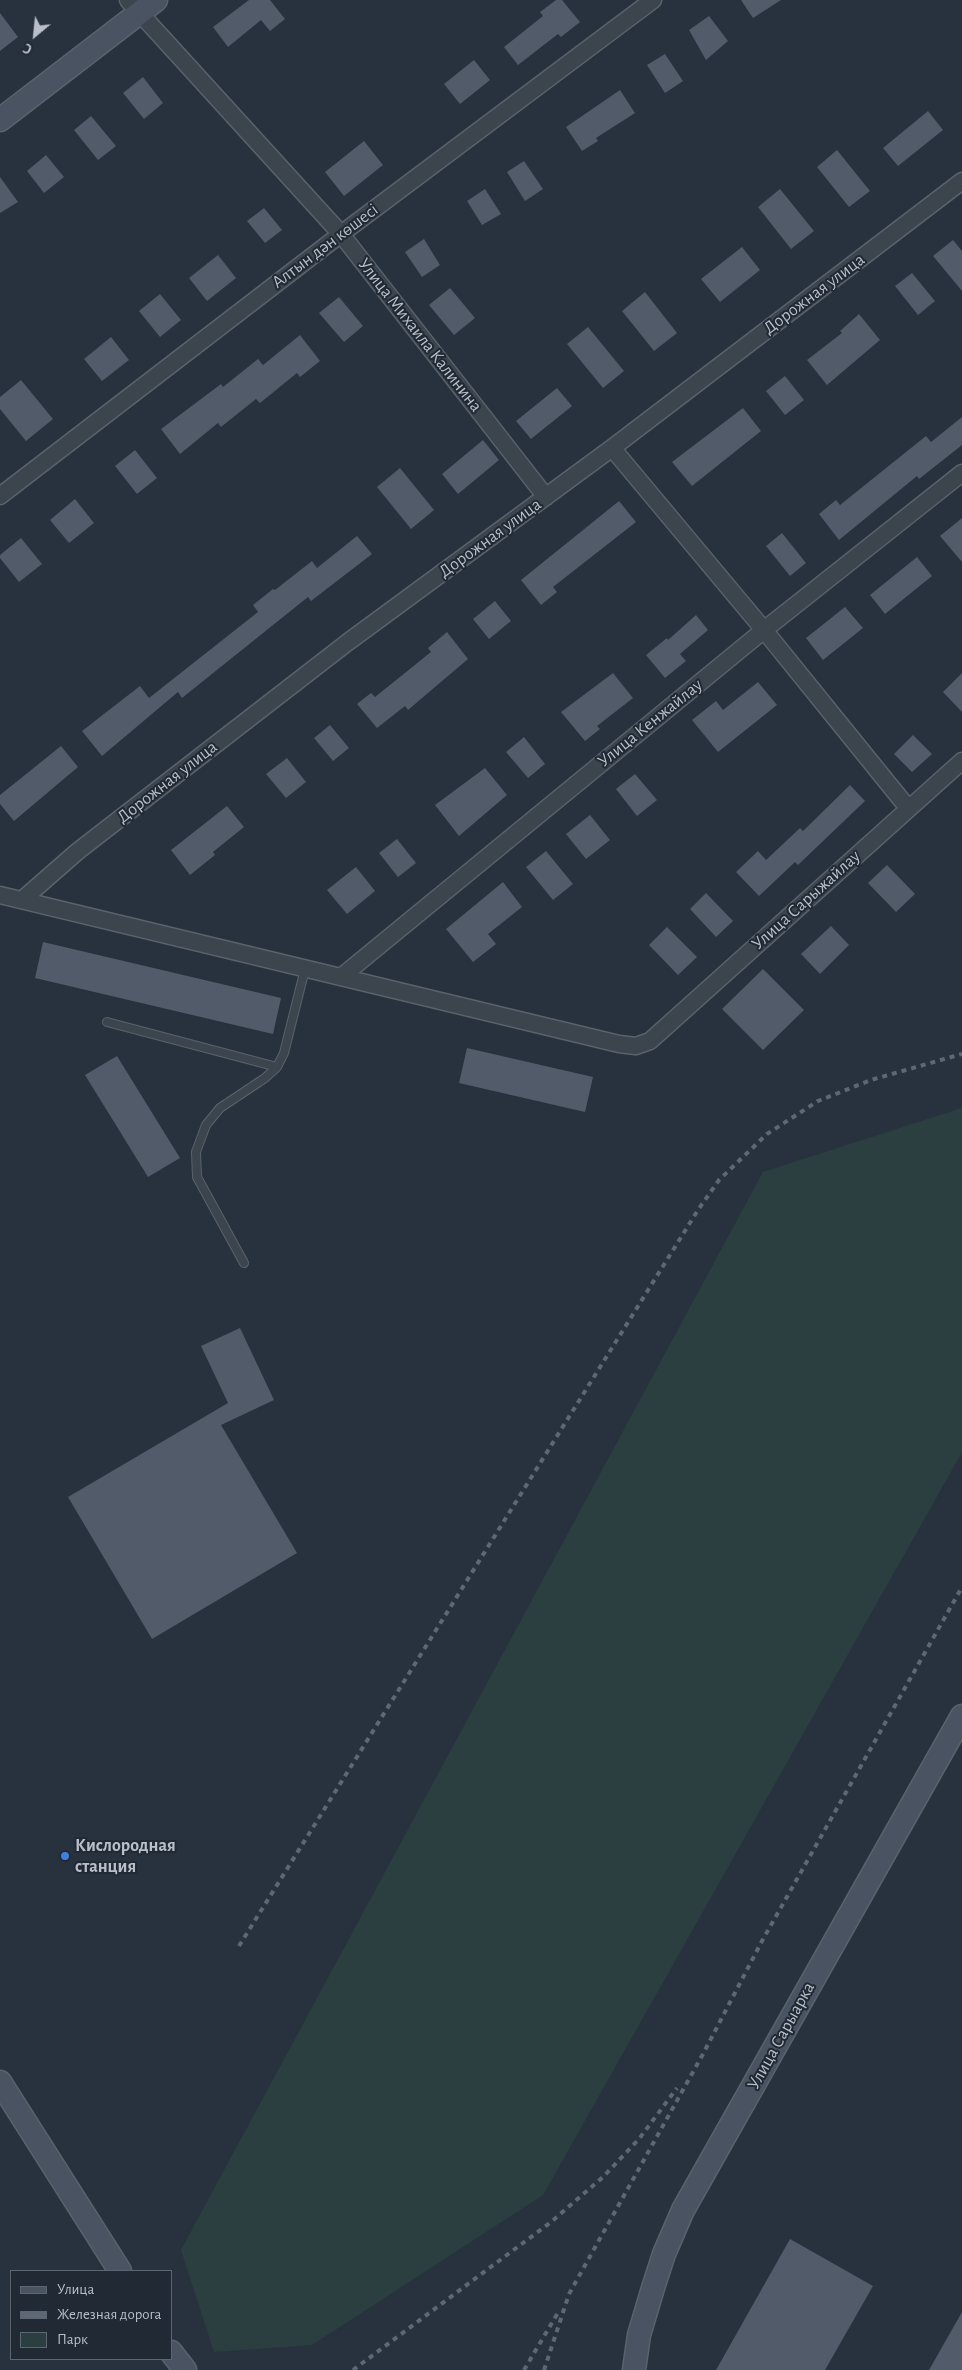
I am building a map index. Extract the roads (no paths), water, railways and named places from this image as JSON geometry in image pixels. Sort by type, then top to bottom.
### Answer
[{"type":"main road","points":[[0,120],[141,4]]},
{"type":"main road","name":"Улица Сарыарка","points":[[634,2370],[639,2335],[653,2288],[664,2254],[683,2210],[962,1716]]},
{"type":"main road","points":[[0,2082],[119,2270]]},
{"type":"main road","points":[[172,2353],[185,2370]]},
{"type":"street","name":"Алтын дән көшесі","points":[[0,496],[341,234],[653,0]]},
{"type":"street","name":"Улица Михаила Калинина","points":[[141,4],[341,234],[546,497]]},
{"type":"street","name":"Дорожная улица","points":[[22,900],[78,851],[333,654],[612,448],[962,181]]},
{"type":"street","points":[[612,448],[764,630],[908,808]]},
{"type":"street","name":"Улица Кенжайлау","points":[[341,977],[764,630],[962,473]]},
{"type":"street","name":"Улица Сарыжайлау","points":[[341,977],[618,1044],[636,1046],[650,1041],[962,761]]},
{"type":"street","points":[[0,895],[341,977]]},
{"type":"lane","points":[[244,1263],[197,1177],[196,1152],[206,1124],[220,1108],[265,1078],[277,1067],[284,1053],[305,969]]},
{"type":"lane","points":[[107,1022],[277,1067]]},
{"type":"railway","points":[[239,1946],[698,1210],[719,1180],[767,1134],[818,1101],[871,1080],[962,1054]]},
{"type":"railway","points":[[544,2370],[569,2294],[703,2054],[762,1941],[962,1587]]},
{"type":"railway","points":[[353,2370],[551,2222],[603,2177],[639,2139],[677,2088]]},
{"type":"railway","points":[[524,2370],[559,2311]]},
{"type":"place","name":"Кислородная станция","points":[[65,1856]]}]
